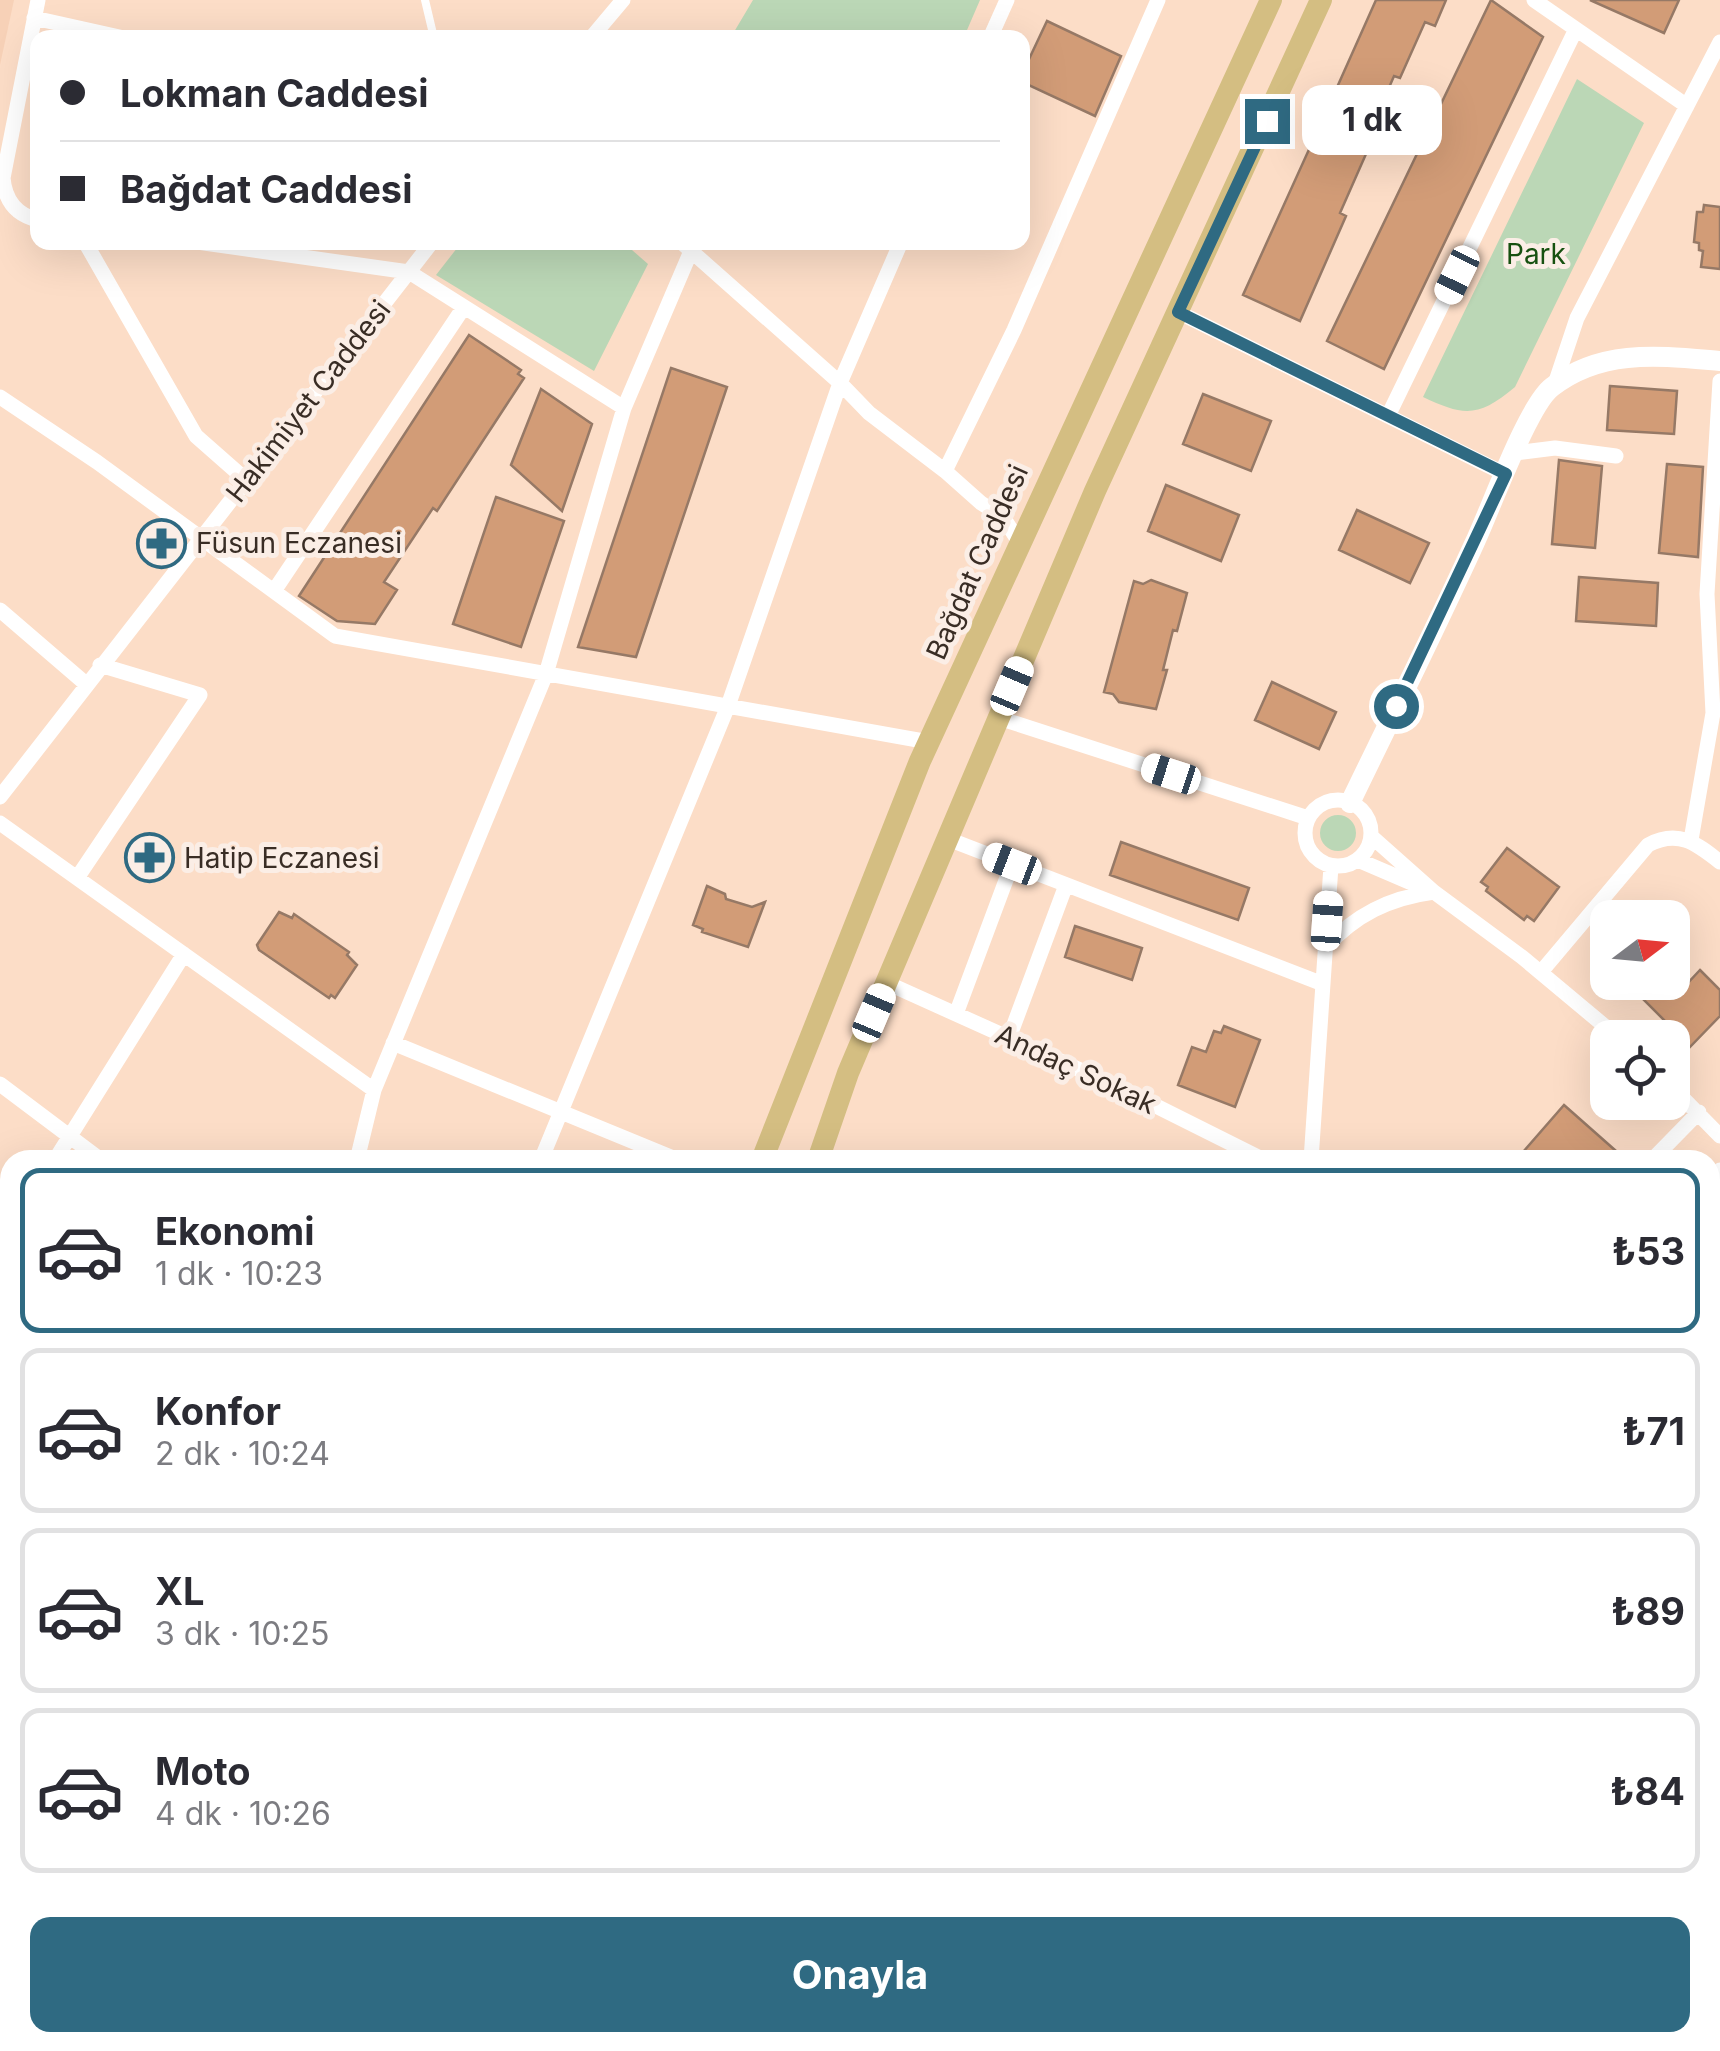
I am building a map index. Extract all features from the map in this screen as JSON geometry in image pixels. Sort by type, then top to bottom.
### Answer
[{"type":"main road","name":"Bağdat Caddesi","points":[[766,1150],[929,742],[1271,0]]},
{"type":"main road","points":[[821,1150],[848,1074],[1095,491],[1321,0]]},
{"type":"street","points":[[32,30],[38,0]]},
{"type":"street","points":[[994,30],[1007,0]]},
{"type":"street","points":[[945,471],[1014,330],[1158,0]]},
{"type":"street","points":[[1534,0],[1687,106]]},
{"type":"street","points":[[597,30],[621,1]]},
{"type":"street","points":[[34,18],[88,30]]},
{"type":"street","points":[[1388,416],[1576,29]]},
{"type":"street","points":[[30,40],[4,188],[16,210],[30,216]]},
{"type":"street","points":[[1555,384],[1577,318],[1720,42]]},
{"type":"street","points":[[0,89],[20,95]]},
{"type":"street","points":[[90,250],[196,436],[246,480]]},
{"type":"street","points":[[254,250],[409,272],[624,408]]},
{"type":"street","name":"Hakimiyet Caddesi","points":[[0,797],[426,250]]},
{"type":"street","points":[[359,1150],[374,1090],[546,674],[624,408],[685,250]]},
{"type":"street","points":[[689,250],[870,413],[1003,517],[1020,542]]},
{"type":"street","points":[[544,1150],[728,706],[840,383],[898,250]]},
{"type":"street","points":[[274,592],[464,306]]},
{"type":"street","points":[[1178,312],[1506,474]]},
{"type":"street","points":[[1350,802],[1540,397],[1555,384],[1590,366],[1630,356],[1720,360]]},
{"type":"street","points":[[1691,840],[1713,713],[1707,594],[1720,381]]},
{"type":"street","points":[[0,397],[335,636],[929,742]]},
{"type":"street","points":[[1515,452],[1555,448],[1616,456]]},
{"type":"street","points":[[0,610],[86,684]]},
{"type":"street","points":[[77,878],[200,695],[100,665]]},
{"type":"street","points":[[999,718],[1308,818]]},
{"type":"street","points":[[1326,802],[1350,802],[1367,818],[1369,845],[1350,865],[1331,866],[1308,849],[1308,818],[1326,802]]},
{"type":"street","points":[[0,824],[374,1090]]},
{"type":"street","points":[[1371,836],[1434,892],[1598,1020]]},
{"type":"street","points":[[1541,972],[1648,845],[1668,837],[1691,840],[1720,862]]},
{"type":"street","points":[[948,839],[1323,984]]},
{"type":"street","points":[[1358,860],[1434,892]]},
{"type":"street","points":[[956,1014],[1012,864]]},
{"type":"street","points":[[1312,1150],[1331,866]]},
{"type":"street","points":[[1009,1038],[1066,884]]},
{"type":"street","points":[[1325,948],[1369,911],[1400,898],[1434,892]]},
{"type":"street","points":[[62,1150],[184,954]]},
{"type":"street","name":"Andaç Sokak","points":[[887,983],[1118,1087],[1244,1150]]},
{"type":"street","points":[[393,1042],[654,1150]]},
{"type":"street","points":[[0,1084],[88,1150]]},
{"type":"street","points":[[1690,1103],[1720,1136]]},
{"type":"street","points":[[1662,1150],[1699,1112]]},
{"type":"lane","points":[[425,0],[432,30]]},
{"type":"shaded area","points":[[0,0],[14,0],[0,65]]},
{"type":"green space","points":[[753,0],[980,0],[967,30],[735,30]]},
{"type":"green space","name":"Park","points":[[1577,79],[1644,123],[1515,387],[1491,404],[1471,411],[1423,397]]},
{"type":"green space","points":[[456,250],[632,250],[648,264],[594,371],[436,275]]},
{"type":"green space","points":[[1338,815],[1351,820],[1356,833],[1351,846],[1338,851],[1325,846],[1320,833],[1325,820]]},
{"type":"building","points":[[1376,0],[1446,0],[1435,26],[1425,22],[1400,78],[1394,76],[1372,127],[1326,112]]},
{"type":"building","points":[[1491,0],[1543,37],[1384,369],[1327,341]]},
{"type":"building","points":[[1590,0],[1679,0],[1664,33]]},
{"type":"building","points":[[1047,21],[1121,56],[1095,116],[1030,86],[1030,57]]},
{"type":"building","points":[[1316,134],[1366,154],[1340,213],[1346,216],[1300,321],[1243,295]]},
{"type":"building","points":[[1704,205],[1720,207],[1720,269],[1701,267],[1703,251],[1694,242],[1697,212],[1703,212]]},
{"type":"building","points":[[469,335],[521,370],[518,374],[524,378],[437,511],[433,508],[384,582],[397,590],[375,624],[337,621],[299,596]]},
{"type":"building","points":[[671,368],[727,387],[636,657],[578,647]]},
{"type":"building","points":[[1610,386],[1677,391],[1674,434],[1607,430]]},
{"type":"building","points":[[541,389],[592,424],[562,511],[511,465]]},
{"type":"building","points":[[1203,394],[1271,421],[1251,471],[1183,444]]},
{"type":"building","points":[[1559,460],[1602,466],[1595,548],[1552,544]]},
{"type":"building","points":[[1667,464],[1703,467],[1698,557],[1659,553]]},
{"type":"building","points":[[1166,485],[1239,515],[1221,561],[1148,531]]},
{"type":"building","points":[[496,497],[564,521],[521,647],[453,624]]},
{"type":"building","points":[[1357,510],[1429,543],[1410,583],[1339,550]]},
{"type":"building","points":[[1579,577],[1658,583],[1656,626],[1576,621]]},
{"type":"building","points":[[1151,580],[1187,593],[1177,631],[1173,630],[1156,709],[1119,702],[1113,694],[1104,692],[1134,581],[1143,584]]},
{"type":"building","points":[[1272,682],[1336,712],[1319,749],[1255,720]]},
{"type":"building","points":[[1121,842],[1249,888],[1238,920],[1110,875]]},
{"type":"building","points":[[1507,848],[1559,887],[1534,921],[1527,916],[1524,920],[1486,891],[1488,887],[1481,882]]},
{"type":"building","points":[[707,886],[725,894],[726,899],[752,907],[765,902],[748,947],[702,932],[693,925]]},
{"type":"building","points":[[279,912],[292,918],[294,914],[349,952],[347,955],[357,965],[335,998],[329,998],[259,950],[257,945]]},
{"type":"building","points":[[1075,926],[1142,948],[1132,980],[1065,957]]},
{"type":"building","points":[[1700,970],[1720,990],[1720,1016],[1690,1047],[1690,1020],[1664,1020],[1644,1000],[1690,1000],[1690,981]]},
{"type":"building","points":[[1224,1026],[1260,1040],[1235,1107],[1178,1085],[1192,1047],[1206,1052],[1214,1031],[1221,1033]]},
{"type":"building","points":[[1564,1105],[1615,1150],[1525,1150]]},
{"type":"place","name":"Füsun Eczanesi","points":[[161,543]]},
{"type":"place","name":"Hatip Eczanesi","points":[[149,858]]},
{"type":"route","points":[[1267,121],[1178,312],[1506,474],[1396,706]]}]
